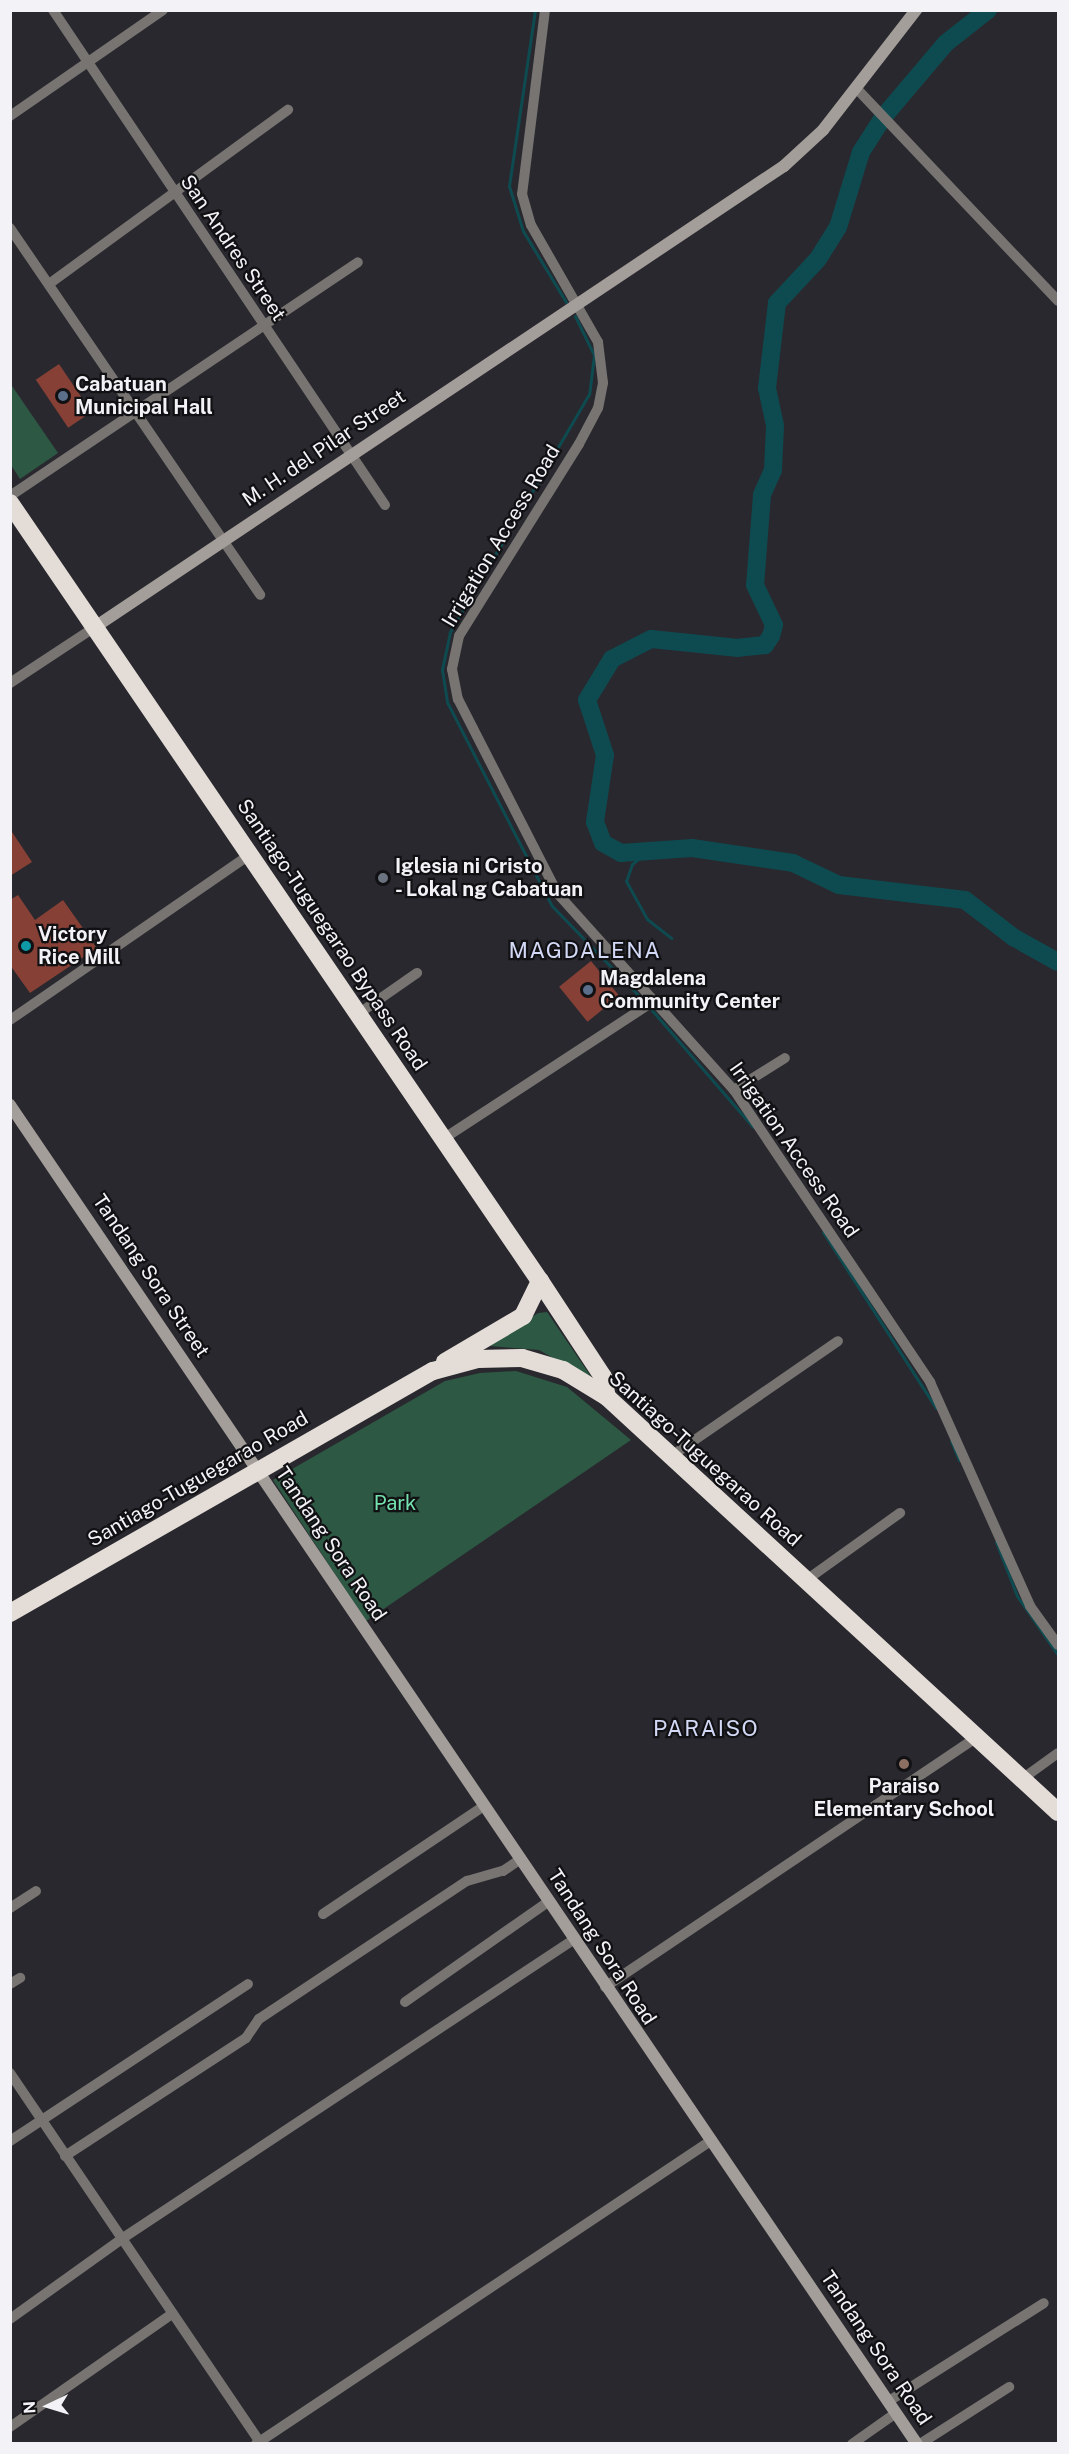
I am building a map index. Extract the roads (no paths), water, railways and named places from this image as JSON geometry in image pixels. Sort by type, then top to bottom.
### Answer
[{"type":"highway","name":"Santiago-Tuguegarao Bypass Road","points":[[10,503],[540,1281],[603,1377],[607,1396]]},
{"type":"highway","points":[[432,1371],[523,1316],[540,1281]]},
{"type":"highway","name":"Santiago-Tuguegarao Road","points":[[10,1613],[432,1371],[484,1358],[522,1358],[563,1370],[607,1396],[975,1738],[1059,1812]]},
{"type":"street","name":"San Andres Street","points":[[53,10],[385,505]]},
{"type":"street","points":[[10,116],[163,10]]},
{"type":"street","name":"Irrigation Access Road","points":[[545,10],[522,194],[531,225],[577,303],[602,357],[598,408],[467,621],[453,658],[452,680],[461,710],[558,894],[734,1090],[944,1405],[1030,1606],[1059,1645]]},
{"type":"street","name":"M. H. del Pilar Street","points":[[95,627],[349,454],[577,303],[635,269],[784,166],[856,89],[916,10]]},
{"type":"street","points":[[856,89],[877,108],[1059,301]]},
{"type":"street","points":[[49,284],[176,195],[288,110]]},
{"type":"street","points":[[10,228],[139,411],[260,595]]},
{"type":"street","points":[[10,496],[358,262]]},
{"type":"street","points":[[10,683],[95,627]]},
{"type":"street","points":[[10,1020],[250,854]]},
{"type":"street","points":[[358,1014],[417,973]]},
{"type":"street","points":[[443,1139],[654,1001]]},
{"type":"street","points":[[734,1090],[785,1058]]},
{"type":"street","name":"Tandang Sora Street","points":[[10,1104],[259,1470]]},
{"type":"street","points":[[670,1457],[838,1341]]},
{"type":"street","name":"Tandang Sora Road","points":[[259,1470],[521,1858],[573,1940],[919,2444]]},
{"type":"street","points":[[805,1581],[900,1514]]},
{"type":"street","points":[[605,1987],[975,1738]]},
{"type":"street","points":[[1022,1779],[1059,1753]]},
{"type":"street","points":[[323,1914],[484,1806]]},
{"type":"street","points":[[65,2156],[246,2038],[259,2019],[467,1881],[503,1870],[521,1858]]},
{"type":"street","points":[[10,1908],[36,1891]]},
{"type":"street","points":[[405,2002],[549,1901]]},
{"type":"street","points":[[10,2319],[123,2238],[573,1940]]},
{"type":"street","points":[[10,2141],[248,1984]]},
{"type":"street","points":[[10,2073],[259,2443],[712,2140]]},
{"type":"street","points":[[888,2401],[1044,2303]]},
{"type":"street","points":[[10,2427],[172,2314]]},
{"type":"street","points":[[919,2444],[1009,2387]]},
{"type":"street","points":[[852,2444],[897,2413]]},
{"type":"waterway","points":[[535,10],[509,186],[523,231],[566,302]]},
{"type":"waterway","points":[[988,10],[946,43],[884,116],[861,152],[838,227],[817,260],[777,303],[767,388],[775,426],[773,470],[762,495],[755,585],[774,625],[771,636],[765,645],[738,648],[651,639],[612,659],[587,700],[605,755],[595,822],[603,843],[621,853],[692,848],[793,863],[839,885],[965,900],[1013,937],[1058,962]]},
{"type":"waterway","points":[[575,316],[594,355],[589,394],[450,632],[442,670],[447,702],[552,906],[645,1002]]},
{"type":"waterway","points":[[646,852],[632,864],[626,881],[647,919],[671,938]]},
{"type":"waterway","points":[[650,1008],[753,1127]]},
{"type":"waterway","points":[[823,1232],[936,1408]]},
{"type":"waterway","points":[[951,1441],[959,1460]]},
{"type":"waterway","points":[[996,1542],[1017,1596],[1058,1655]]},
{"type":"place","name":"Cabatuan Municipal Hall","points":[[63,396]]},
{"type":"place","name":"Iglesia ni Cristo - Lokal ng Cabatuan","points":[[383,878]]},
{"type":"place","name":"Victory Rice Mill","points":[[26,946]]},
{"type":"place","name":"Magdalena Community Center","points":[[588,990]]},
{"type":"place","name":"Paraiso Elementary School","points":[[904,1764]]},
{"type":"district","name":"MAGDALENA","points":[[585,951]]},
{"type":"district","name":"PARAISO","points":[[706,1729]]},
{"type":"park label","name":"Park","points":[[395,1503]]}]
